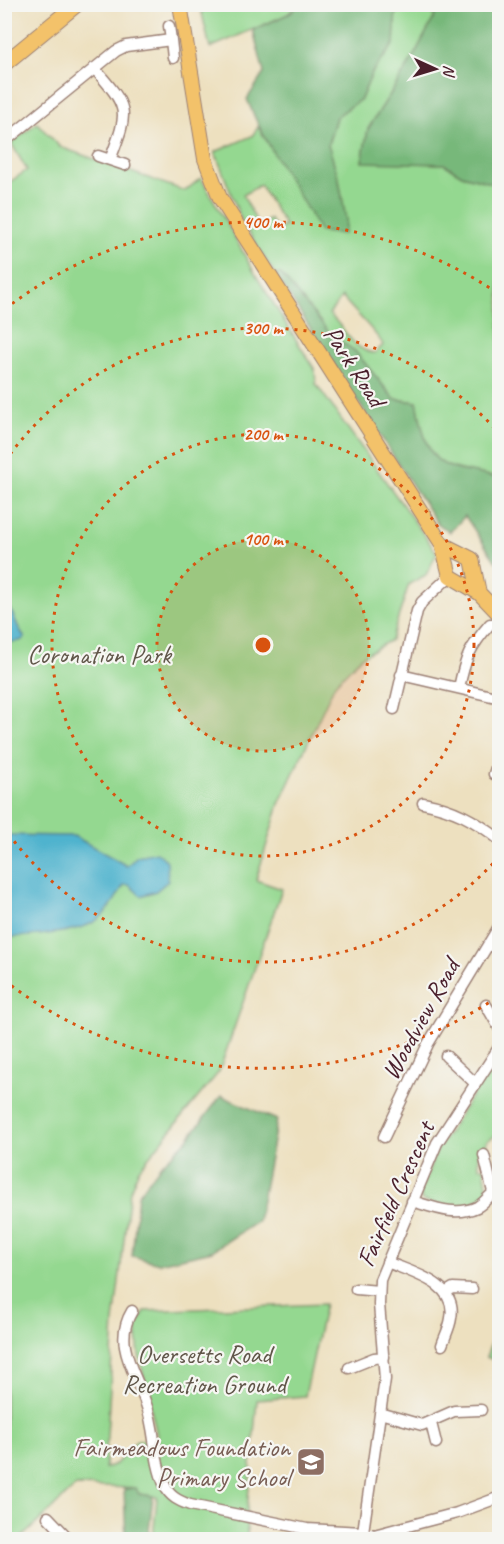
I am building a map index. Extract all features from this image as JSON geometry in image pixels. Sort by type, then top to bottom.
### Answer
[{"type":"highway","points":[[4,64],[77,4]]},
{"type":"main road","name":"Park Road","points":[[180,4],[205,159],[216,191],[442,544],[452,573]]},
{"type":"main road","points":[[442,544],[468,556],[479,592],[495,619]]},
{"type":"main road","points":[[452,573],[451,556],[460,553]]},
{"type":"main road","points":[[452,573],[469,577],[473,569]]},
{"type":"main road","points":[[452,573],[479,592]]},
{"type":"street","points":[[169,26],[173,58]]},
{"type":"street","points":[[4,142],[120,48],[171,40]]},
{"type":"street","points":[[94,68],[118,95],[123,108],[122,127],[110,160]]},
{"type":"street","points":[[98,156],[125,165]]},
{"type":"street","points":[[394,709],[417,611],[422,602],[452,573]]},
{"type":"street","points":[[459,688],[465,660],[471,646],[495,619]]},
{"type":"street","points":[[401,675],[500,698]]},
{"type":"street","points":[[494,774],[500,756]]},
{"type":"street","points":[[423,802],[455,810],[476,820],[500,840]]},
{"type":"street","name":"Woodview Road","points":[[384,1137],[428,1044],[500,925]]},
{"type":"street","points":[[486,1005],[500,1029]]},
{"type":"street","name":"Fairfield Crescent","points":[[363,1532],[385,1385],[379,1291],[387,1262],[437,1143],[497,1053]]},
{"type":"street","points":[[446,1056],[475,1083]]},
{"type":"street","points":[[412,1201],[449,1212],[480,1205],[496,1191],[484,1155]]},
{"type":"street","points":[[387,1262],[427,1277],[445,1293],[452,1306],[452,1319],[442,1345]]},
{"type":"street","points":[[445,1293],[453,1288],[472,1289]]},
{"type":"street","name":"Fairfield Crescent","points":[[356,1289],[379,1291]]},
{"type":"street","points":[[132,1311],[124,1333],[125,1352],[130,1370],[147,1404],[165,1487],[175,1499],[190,1505],[306,1534],[363,1532],[376,1535],[409,1528],[500,1497]]},
{"type":"street","points":[[349,1368],[384,1357]]},
{"type":"street","points":[[380,1413],[411,1423],[431,1423],[454,1411],[481,1410]]},
{"type":"street","points":[[431,1423],[436,1443]]},
{"type":"street","points":[[48,1517],[70,1539]]},
{"type":"green space","points":[[200,5],[300,5],[286,15],[210,48]]},
{"type":"green space","points":[[300,5],[396,5],[394,44],[373,71],[361,99],[336,117],[328,144],[339,180],[346,220],[344,234],[320,232],[272,150],[247,99],[264,73],[253,30],[286,15]]},
{"type":"green space","points":[[396,5],[420,5],[435,16],[410,63],[368,129],[362,161],[444,164],[462,175],[499,185],[500,462],[493,477],[454,468],[436,458],[424,436],[417,402],[394,399],[355,351],[332,336],[275,274],[242,222],[215,152],[252,136],[258,127],[295,185],[320,232],[344,233],[346,220],[339,180],[328,145],[336,117],[361,99],[373,71],[394,44]],"holes":[[[260,185],[285,225],[278,230],[270,219],[259,226],[243,195]],[[342,297],[381,341],[383,345],[375,353],[367,352],[355,344],[329,314]]]},
{"type":"green space","points":[[420,5],[499,5],[499,185],[462,175],[444,164],[362,162],[368,129],[410,63],[435,16]]},
{"type":"green space","points":[[37,123],[60,147],[185,191],[201,178],[257,277],[315,370],[316,384],[437,553],[426,575],[409,584],[391,640],[361,657],[335,684],[279,804],[256,880],[282,889],[219,1072],[139,1169],[130,1191],[114,1322],[105,1468],[116,1464],[137,1440],[158,1440],[139,1355],[136,1325],[145,1311],[325,1304],[305,1396],[257,1400],[246,1521],[248,1539],[153,1539],[157,1497],[139,1494],[135,1488],[76,1486],[20,1539],[5,1539],[4,186],[27,170],[11,143]]},
{"type":"green space","points":[[275,274],[281,274],[332,336],[355,351],[394,399],[417,402],[427,444],[436,458],[453,468],[493,477],[499,462],[500,556],[496,562],[465,516],[450,532],[437,523]]},
{"type":"green space","points":[[496,1058],[499,1060],[499,1133],[487,1141],[485,1150],[478,1153],[479,1167],[484,1167],[488,1193],[463,1209],[423,1201],[419,1194],[437,1150]]},
{"type":"green space","points":[[221,1096],[277,1120],[258,1221],[212,1251],[159,1263],[132,1256],[138,1195],[160,1166],[187,1140]]},
{"type":"green space","points":[[499,1322],[499,1362],[486,1357]]},
{"type":"green space","points":[[136,1488],[139,1494],[153,1496],[148,1539],[126,1539],[124,1489]]},
{"type":"water","points":[[4,602],[25,638],[20,641],[5,643]]},
{"type":"water","points":[[4,835],[74,836],[127,866],[137,856],[157,852],[167,861],[168,881],[156,891],[141,896],[129,885],[124,885],[103,915],[86,926],[51,934],[5,937]]},
{"type":"place","name":"Fairmeadows Foundation Primary School","points":[[311,1462]]},
{"type":"park label","name":"Coronation Park","points":[[99,654]]},
{"type":"park label","name":"Oversetts Road Recreation Ground","points":[[204,1369]]}]
